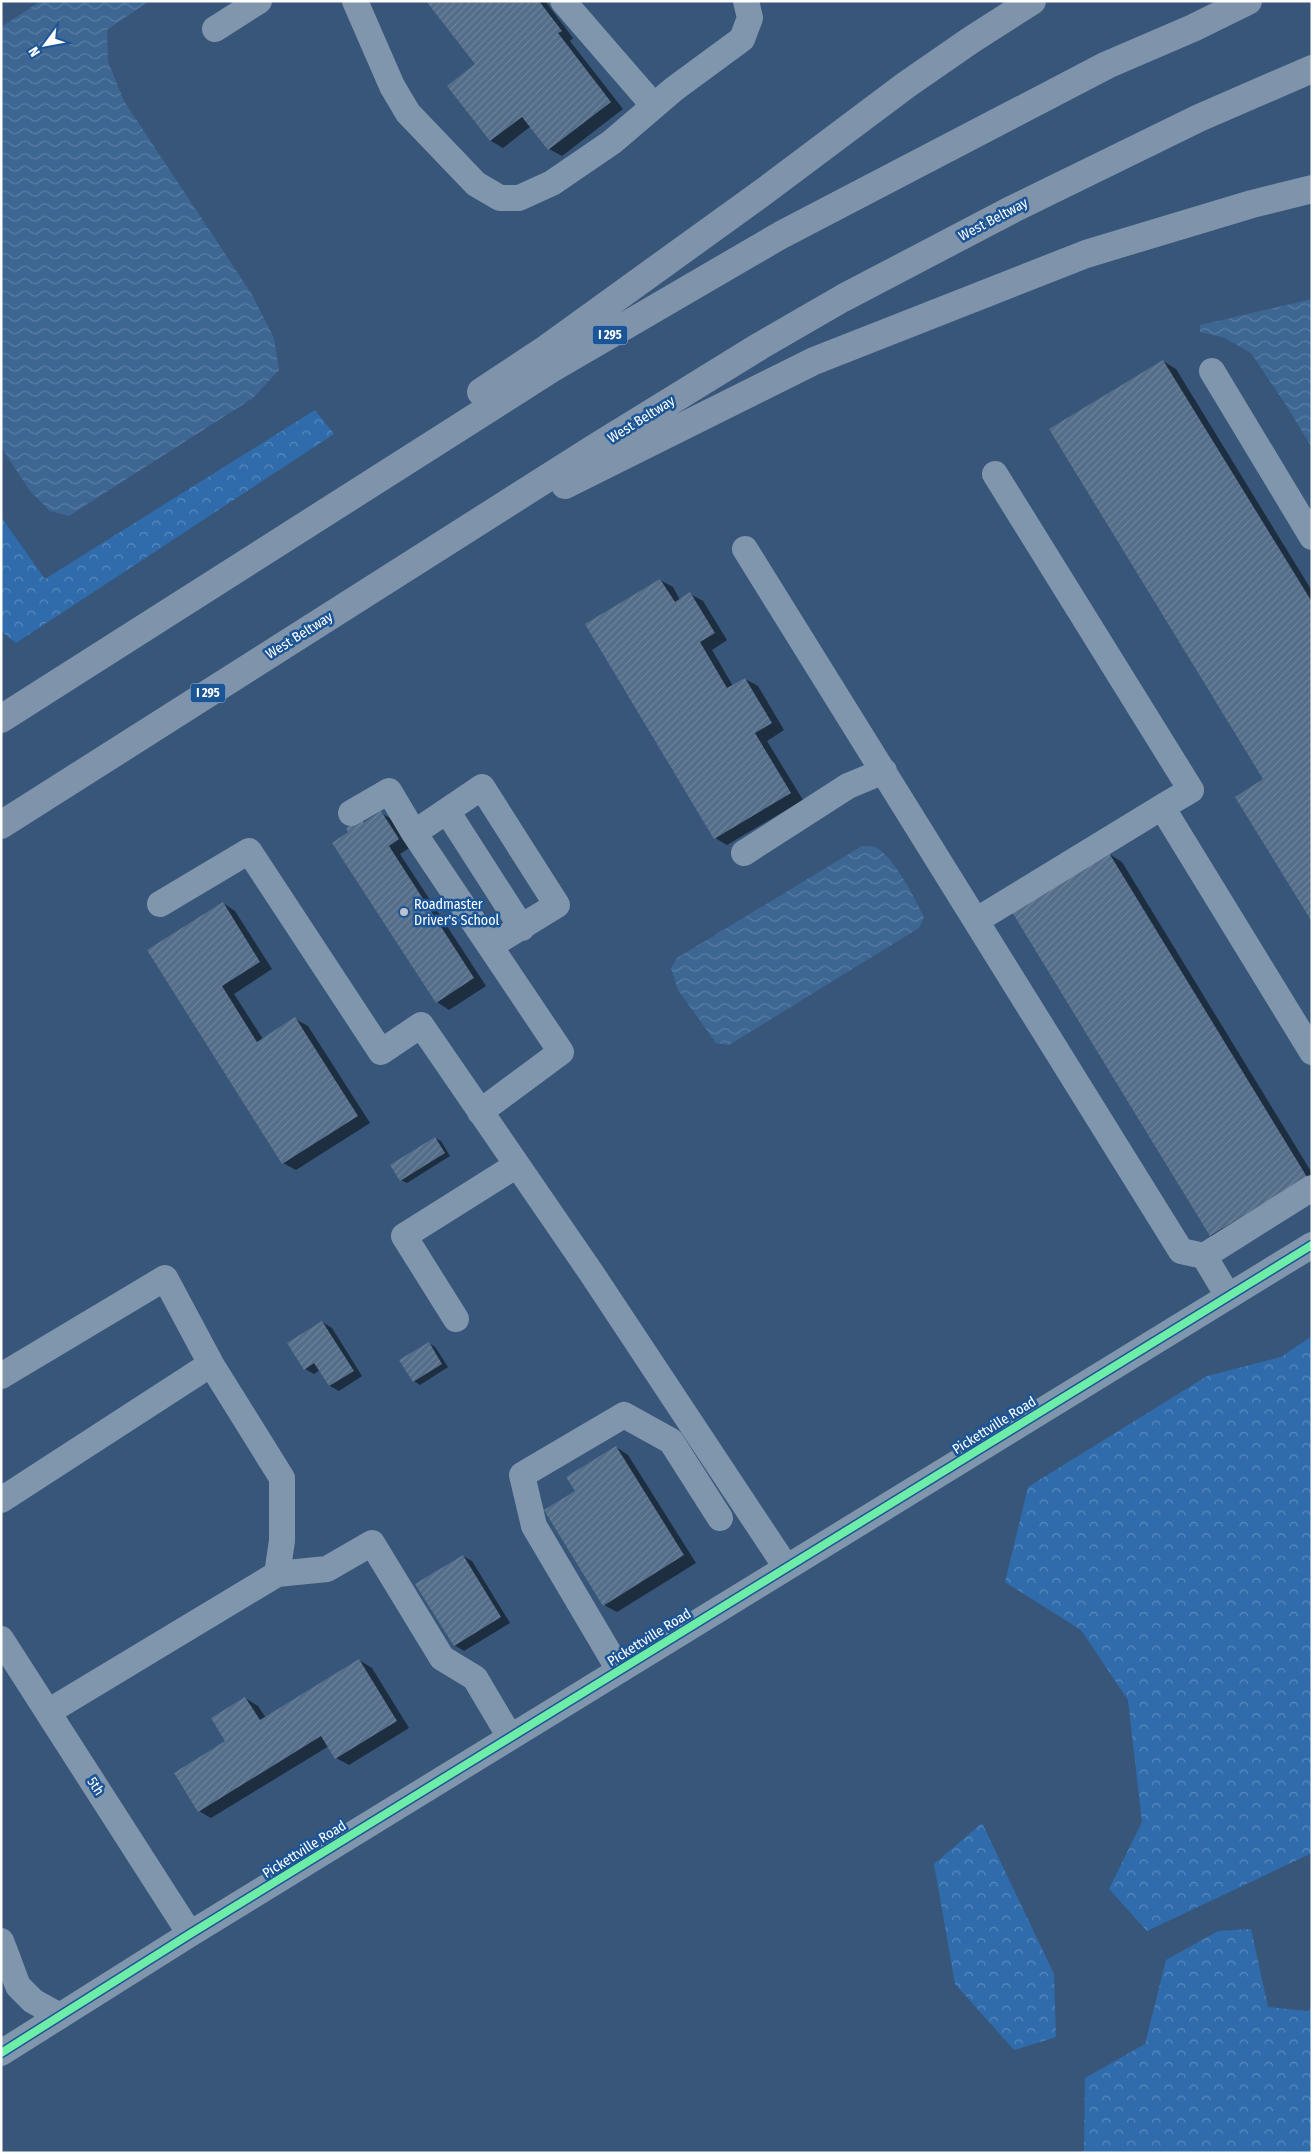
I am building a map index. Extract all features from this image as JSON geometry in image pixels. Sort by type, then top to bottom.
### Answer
[{"type":"highway","points":[[309,523],[382,458],[543,351],[766,190],[906,85],[1032,1]]},
{"type":"highway","name":"I 295","points":[[1,719],[551,370],[781,235],[1107,65],[1193,28],[1248,1]]},
{"type":"highway","name":"West Beltway","points":[[1,825],[414,562],[760,346],[843,298],[1004,213],[1105,163],[1199,118],[1312,69]]},
{"type":"highway","points":[[414,562],[814,361],[1086,254],[1252,204],[1312,189]]},
{"type":"street","points":[[215,29],[259,1]]},
{"type":"street","points":[[355,1],[392,86],[408,113],[476,184],[500,198],[519,198],[552,183],[612,142],[674,89],[742,39],[750,18],[746,1]]},
{"type":"street","points":[[562,1],[654,106]]},
{"type":"street","points":[[1212,371],[1312,537]]},
{"type":"street","points":[[977,920],[1191,790],[995,474]]},
{"type":"street","points":[[745,549],[1181,1251],[1204,1256],[1312,1188]]},
{"type":"street","points":[[744,853],[848,786],[884,771]]},
{"type":"street","points":[[414,833],[482,787],[557,905],[490,946]]},
{"type":"street","points":[[351,813],[389,792],[414,833],[561,1052],[480,1112]]},
{"type":"street","points":[[1162,807],[1312,1052]]},
{"type":"street","points":[[447,811],[522,928]]},
{"type":"street","points":[[160,904],[249,851],[381,1052],[421,1025],[595,1279],[786,1567]]},
{"type":"street","points":[[456,1319],[404,1236],[517,1165]]},
{"type":"street","name":"Pickettville Road","points":[[1,2053],[190,1934],[1312,1245]]},
{"type":"street","points":[[1204,1256],[1228,1296]]},
{"type":"street","points":[[1,1376],[165,1278],[211,1364],[282,1478],[282,1541],[277,1574]]},
{"type":"street","points":[[1,1500],[211,1364]]},
{"type":"street","points":[[619,1670],[534,1526],[522,1475],[624,1415],[671,1441],[720,1518]]},
{"type":"street","points":[[48,1712],[277,1574],[326,1568],[372,1543],[442,1658],[475,1678],[510,1737]]},
{"type":"street","name":"5th","points":[[1,1639],[190,1934]]},
{"type":"street","points":[[4,1957],[18,1986],[33,2001],[60,2016]]},
{"type":"green space","points":[[315,410],[334,434],[16,643],[1,631],[1,517],[45,579]]},
{"type":"green space","points":[[1312,1336],[1312,1853],[1147,1931],[1109,1889],[1142,1822],[1128,1700],[1081,1630],[1005,1582],[1028,1487],[1207,1376],[1281,1357]]},
{"type":"green space","points":[[982,1823],[1054,1974],[1056,2037],[1014,2050],[955,1984],[934,1864]]},
{"type":"green space","points":[[1251,1929],[1268,2007],[1308,2011],[1312,2008],[1312,2153],[1080,2153],[1084,2150],[1085,2078],[1145,2044],[1166,1960],[1218,1931]]},
{"type":"water","points":[[41,1],[149,1],[107,30],[108,62],[124,101],[251,293],[274,338],[279,370],[253,398],[69,516],[50,511],[30,491],[1,447],[1,27]]},
{"type":"water","points":[[1312,299],[1312,448],[1251,353],[1225,338],[1200,332],[1200,325]]},
{"type":"water","points":[[862,846],[877,848],[884,853],[898,870],[924,918],[919,928],[729,1045],[716,1043],[678,990],[671,968],[677,958]]},
{"type":"building","points":[[426,1],[539,1],[562,31],[558,33],[611,102],[548,150],[522,117],[490,141],[447,86],[475,64]]},
{"type":"building","points":[[1163,360],[1312,602],[1312,922],[1235,797],[1263,779],[1049,429]]},
{"type":"building","points":[[660,579],[675,602],[690,592],[715,633],[700,642],[727,688],[745,678],[772,723],[755,733],[791,793],[714,839],[585,624]]},
{"type":"building","name":"Roadmaster Driver's School","points":[[381,811],[399,839],[389,846],[474,978],[436,1003],[332,843],[348,832],[346,828],[361,818],[364,822]]},
{"type":"building","points":[[1109,853],[1307,1177],[1210,1236],[1012,912]]},
{"type":"building","points":[[223,902],[260,962],[222,986],[257,1042],[295,1017],[358,1116],[282,1164],[147,950]]},
{"type":"building","points":[[435,1137],[445,1153],[400,1181],[390,1165]]},
{"type":"building","points":[[322,1321],[354,1371],[329,1386],[314,1363],[304,1370],[287,1343]]},
{"type":"building","points":[[429,1342],[442,1364],[413,1382],[399,1360]]},
{"type":"building","points":[[616,1446],[684,1555],[603,1606],[544,1510],[575,1491],[566,1477]]},
{"type":"building","points":[[463,1555],[501,1617],[454,1646],[415,1584]]},
{"type":"building","points":[[359,1659],[397,1721],[335,1759],[321,1736],[198,1812],[174,1773],[225,1741],[211,1718],[245,1697],[260,1720]]},
{"type":"cycle path","points":[[1,2053],[190,1934],[1312,1245]]},
{"type":"place","name":"Roadmaster Driver's School","points":[[404,912]]}]
